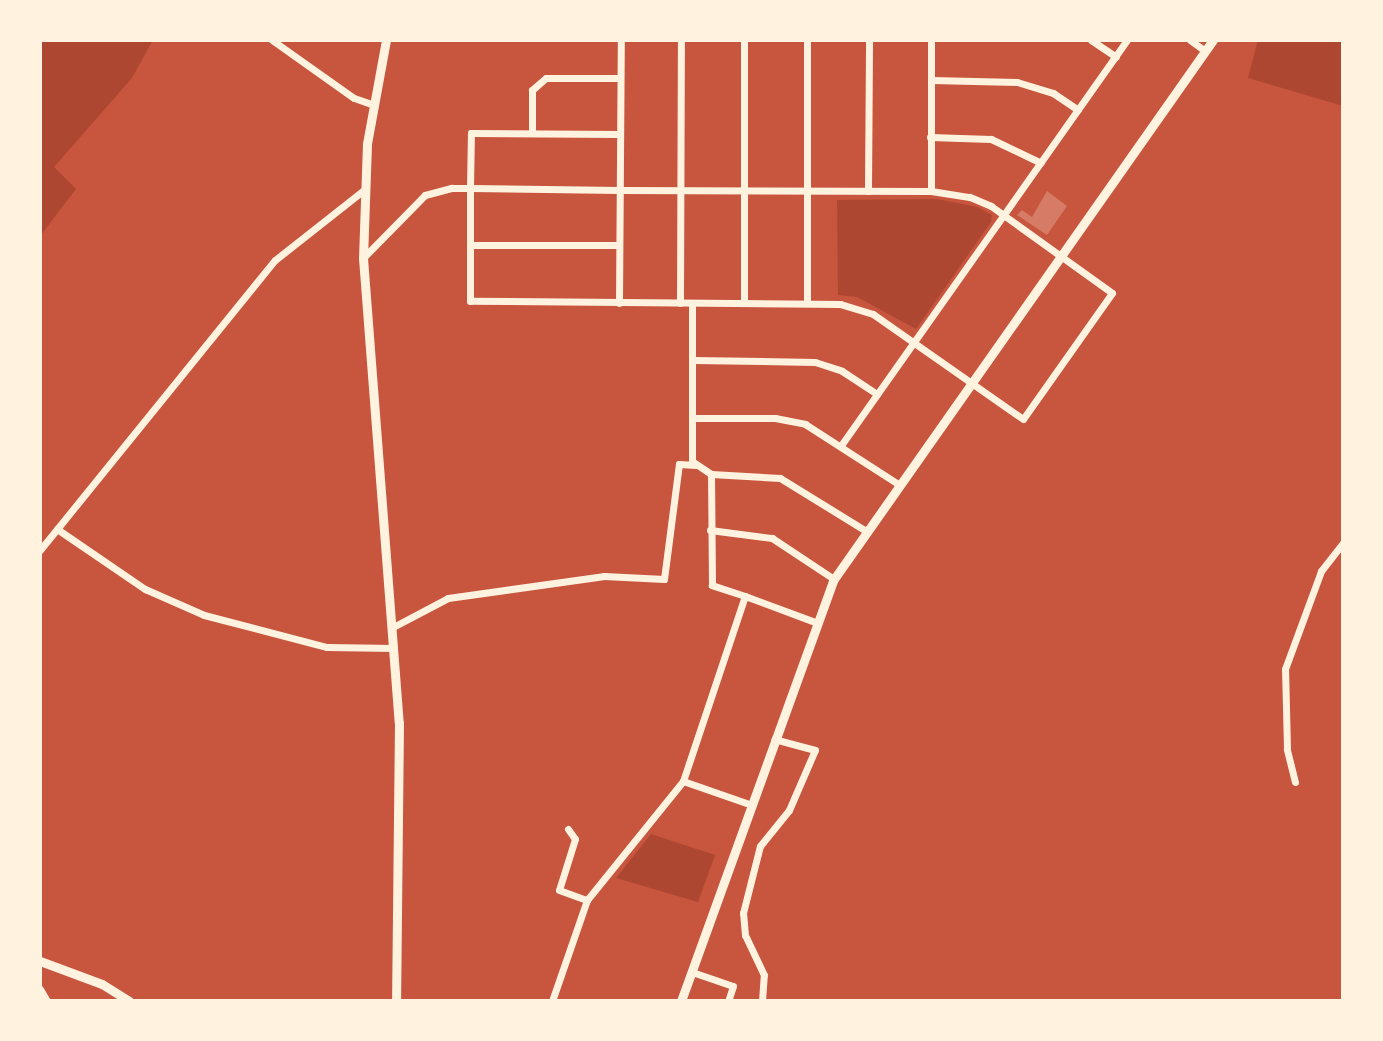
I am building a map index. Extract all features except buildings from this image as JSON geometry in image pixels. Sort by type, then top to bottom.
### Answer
[{"type":"street","points":[[272,40],[354,98],[374,105]]},
{"type":"street","points":[[386,40],[374,105],[364,190],[363,258],[367,356],[394,648],[399,791],[396,1001]]},
{"type":"street","points":[[619,303],[621,40]]},
{"type":"street","points":[[680,303],[681,40]]},
{"type":"street","points":[[744,40],[744,303]]},
{"type":"street","points":[[807,40],[807,302]]},
{"type":"street","points":[[868,191],[869,40]]},
{"type":"street","points":[[931,40],[931,191]]},
{"type":"street","points":[[1091,40],[1116,57]]},
{"type":"street","points":[[842,444],[1127,40]]},
{"type":"street","points":[[1190,40],[1205,51]]},
{"type":"street","points":[[681,1001],[695,973],[815,622],[834,579],[1213,40]]},
{"type":"street","points":[[532,133],[532,90],[546,78],[620,78]]},
{"type":"street","points":[[931,80],[1017,82],[1053,93],[1078,110]]},
{"type":"street","points":[[363,258],[425,195],[470,188],[931,191],[970,197],[1004,215],[1112,293],[1023,419],[914,342],[858,308],[807,302],[470,301],[470,188],[471,133],[619,134]]},
{"type":"street","points":[[930,137],[991,139],[1041,163]]},
{"type":"street","points":[[40,550],[275,260],[364,190]]},
{"type":"street","points":[[470,245],[619,245]]},
{"type":"street","points":[[692,304],[692,461],[711,474],[780,478],[866,531]]},
{"type":"street","points":[[692,360],[815,362],[842,371],[877,394]]},
{"type":"street","points":[[692,418],[788,420],[842,444],[898,484]]},
{"type":"street","points":[[393,627],[448,598],[604,576],[664,579],[679,464],[698,465]]},
{"type":"street","points":[[711,474],[712,585],[815,622]]},
{"type":"street","points":[[57,529],[145,589],[204,615],[327,647],[394,648]]},
{"type":"street","points":[[710,530],[772,538],[834,579]]},
{"type":"street","points":[[1295,782],[1287,749],[1285,669],[1321,571],[1343,543]]},
{"type":"street","points":[[552,1001],[587,900],[683,781],[745,596]]},
{"type":"street","points":[[762,1001],[764,975],[745,935],[743,913],[760,846],[789,810],[815,750],[774,739]]},
{"type":"street","points":[[683,781],[752,805]]},
{"type":"street","points":[[568,829],[575,839],[559,890],[587,900]]},
{"type":"street","points":[[40,961],[102,984],[129,1001]]},
{"type":"street","points":[[695,973],[733,986],[728,1001]]},
{"type":"street","points":[[40,989],[47,1001]]},
{"type":"shaded area","points":[[40,40],[153,40],[132,78],[54,167],[76,189],[40,236]]},
{"type":"shaded area","points":[[1258,40],[1343,40],[1343,106],[1248,78]]},
{"type":"shaded area","points":[[937,199],[977,207],[992,215],[991,222],[916,329],[857,297],[838,295],[837,200]]},
{"type":"shaded area","points":[[651,834],[715,855],[698,902],[616,878]]}]
